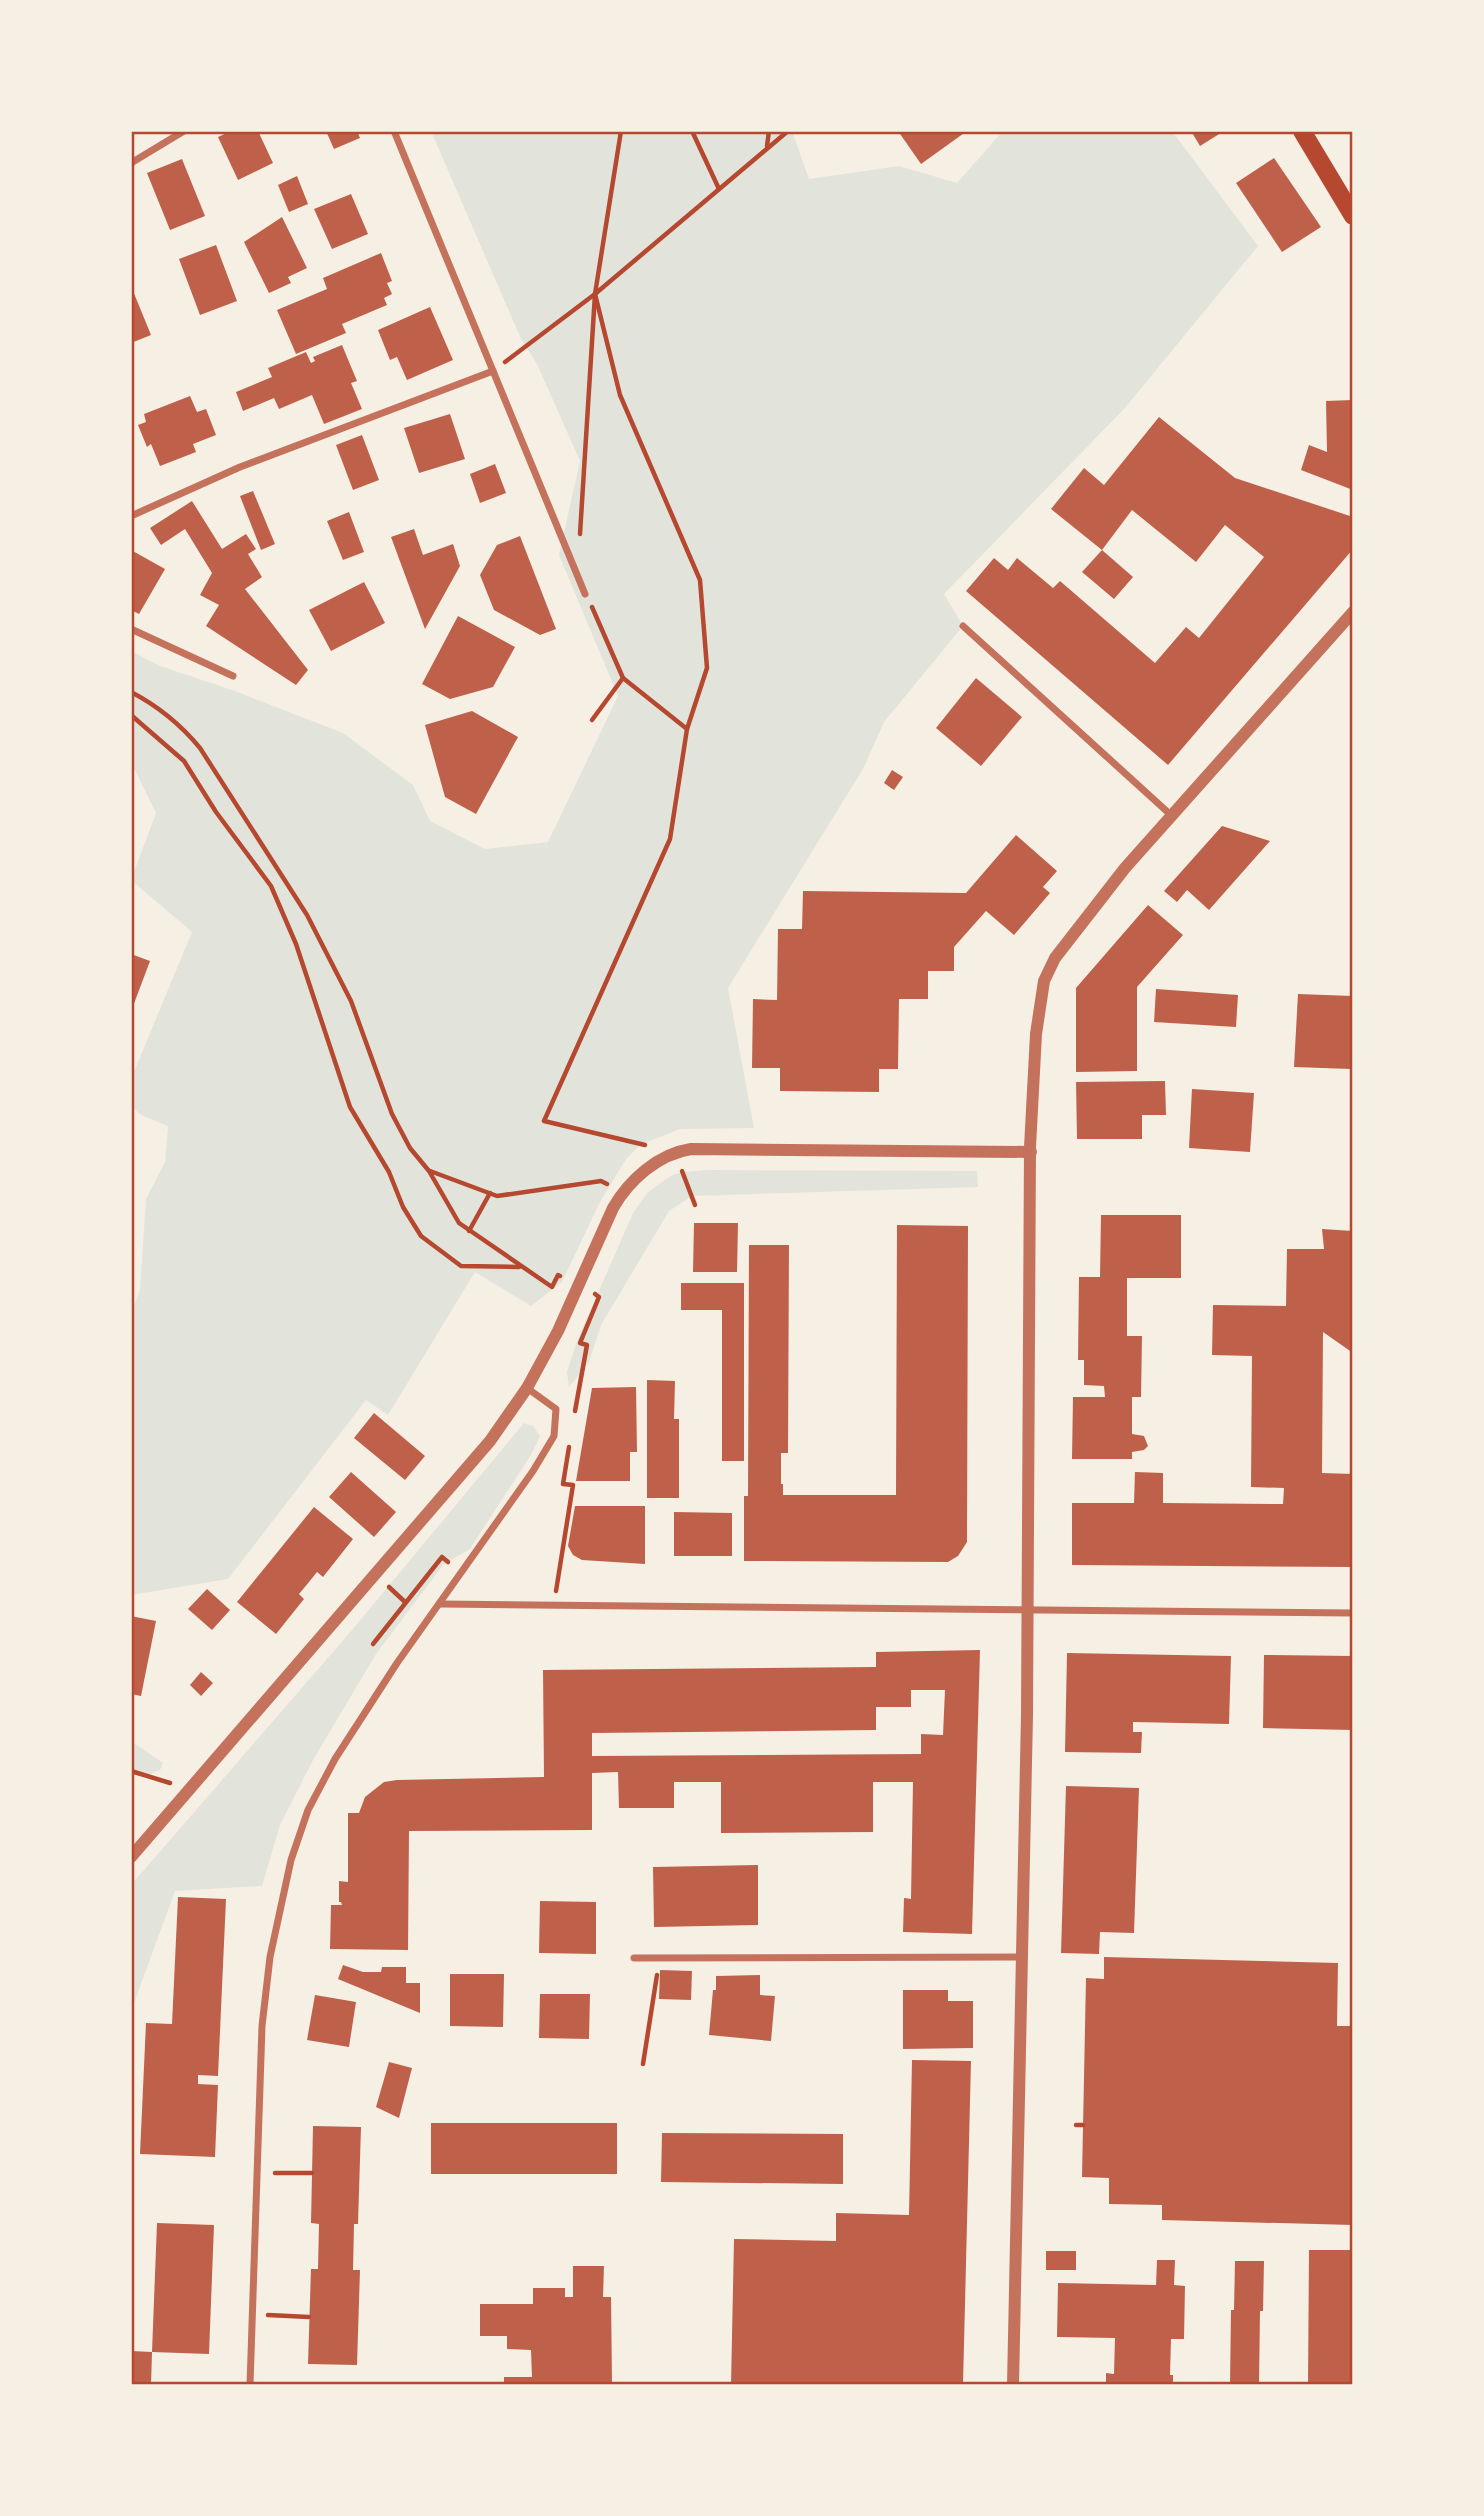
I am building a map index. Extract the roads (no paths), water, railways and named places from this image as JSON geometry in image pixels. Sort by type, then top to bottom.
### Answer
[{"type":"main road","points":[[1302,131],[1353,216]]},
{"type":"street","points":[[131,163],[184,131]]},
{"type":"street","points":[[394,131],[586,594]]},
{"type":"street","points":[[131,516],[240,467],[493,371]]},
{"type":"street","points":[[1013,2385],[1027,1727],[1031,1153],[1036,1034],[1044,981],[1055,958],[1081,923],[1353,612]]},
{"type":"street","points":[[963,626],[1172,816]]},
{"type":"street","points":[[131,629],[233,676]]},
{"type":"street","points":[[131,1857],[490,1441],[527,1388],[558,1331],[600,1233],[622,1193],[660,1159],[691,1149],[1031,1153]]},
{"type":"street","points":[[250,2385],[262,2026],[270,1957],[291,1860],[308,1810],[335,1759],[391,1672],[534,1471],[554,1436],[556,1409],[527,1388]]},
{"type":"street","points":[[441,1604],[1353,1613]]},
{"type":"street","points":[[634,1958],[1021,1957]]}]
